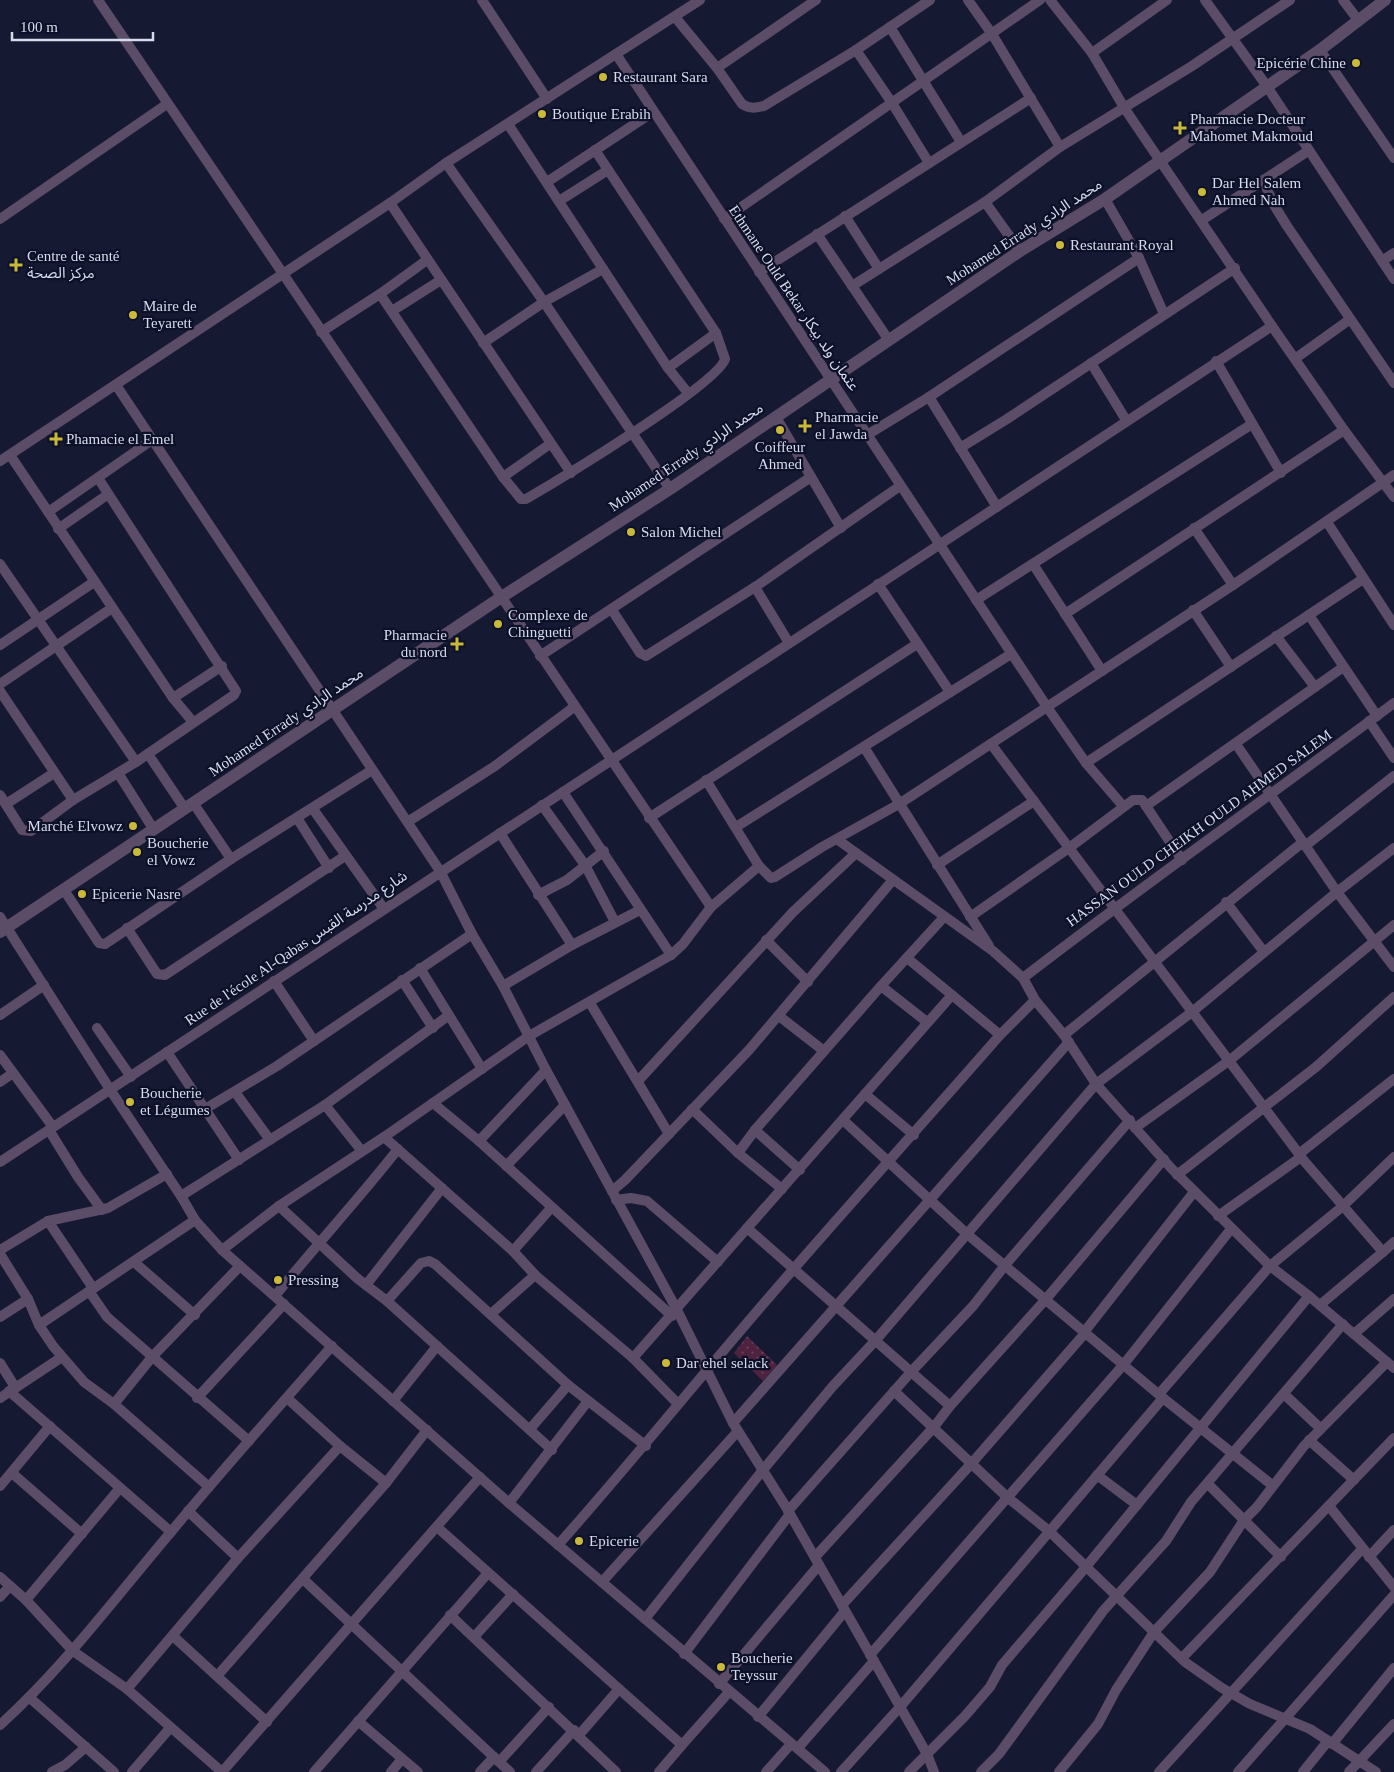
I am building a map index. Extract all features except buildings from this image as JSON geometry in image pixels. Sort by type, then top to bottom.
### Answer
[{"type":"street","points":[[98,0],[500,598],[711,907]]},
{"type":"street","points":[[482,0],[547,99]]},
{"type":"street","points":[[0,461],[390,203],[446,163],[700,0]]},
{"type":"street","points":[[717,68],[816,0]]},
{"type":"street","points":[[675,16],[717,68],[742,104],[756,108],[764,106],[856,50],[930,0]]},
{"type":"street","points":[[968,0],[992,34],[1060,147]]},
{"type":"street","points":[[724,219],[1040,0]]},
{"type":"street","points":[[1050,0],[1092,53],[1125,109],[1235,268],[1272,326],[1296,358],[1344,430],[1394,496]]},
{"type":"street","points":[[1092,53],[1168,0]]},
{"type":"street","points":[[1205,0],[1266,85],[1394,280]]},
{"type":"street","points":[[852,286],[985,202],[1060,147],[1125,109],[1290,0]]},
{"type":"street","points":[[1343,0],[1358,20]]},
{"type":"street","name":"Mohamed Errady محمد الرادي","points":[[4,930],[500,598],[670,488],[1020,251],[1105,199],[1162,161],[1266,85],[1320,50],[1385,0]]},
{"type":"street","points":[[890,27],[922,82],[962,142]]},
{"type":"street","points":[[856,50],[929,163]]},
{"type":"street","points":[[1320,50],[1394,158]]},
{"type":"street","name":"Ethmane Ould Bekar عثمان ولد بيكار","points":[[616,54],[1047,707],[1086,763],[1123,806]]},
{"type":"street","points":[[759,272],[1031,98]]},
{"type":"street","points":[[0,219],[168,104]]},
{"type":"street","points":[[547,182],[653,112]]},
{"type":"street","points":[[508,124],[668,368],[688,393]]},
{"type":"street","points":[[380,294],[503,477],[524,499],[571,473],[682,400],[723,364],[725,359],[716,333],[595,150]]},
{"type":"street","points":[[1202,220],[1308,151]]},
{"type":"street","points":[[446,163],[544,302],[670,488]]},
{"type":"street","points":[[559,201],[608,170]]},
{"type":"street","points":[[1263,180],[1274,205],[1393,381]]},
{"type":"street","points":[[1105,199],[1139,258],[1164,314]]},
{"type":"street","points":[[985,202],[1020,251]]},
{"type":"street","points":[[390,203],[571,473]]},
{"type":"street","points":[[844,216],[879,269]]},
{"type":"street","points":[[817,234],[888,339]]},
{"type":"street","points":[[1382,262],[1394,253]]},
{"type":"street","points":[[867,435],[929,397],[1139,258]]},
{"type":"street","points":[[321,332],[380,294],[427,260]]},
{"type":"street","points":[[960,448],[1235,268]]},
{"type":"street","points":[[483,343],[544,302],[603,269]]},
{"type":"street","points":[[392,311],[440,280]]},
{"type":"street","points":[[1296,358],[1350,320]]},
{"type":"street","name":"Rue de l'école Al-Qabas شارع مدرسة القبس","points":[[0,1162],[111,1091],[440,871],[997,507],[1126,420],[1272,326]]},
{"type":"street","points":[[668,368],[716,333]]},
{"type":"street","points":[[1216,361],[1281,473]]},
{"type":"street","points":[[1091,363],[1126,420]]},
{"type":"street","points":[[116,385],[440,871],[472,934],[503,986],[614,1195],[674,1313],[708,1368],[736,1427],[844,1608],[927,1754],[934,1772]]},
{"type":"street","points":[[929,397],[997,507]]},
{"type":"street","points":[[776,417],[841,528]]},
{"type":"street","points":[[976,600],[1252,424]]},
{"type":"street","points":[[1065,614],[1344,430]]},
{"type":"street","points":[[48,512],[152,440]]},
{"type":"street","points":[[503,477],[550,444]]},
{"type":"street","points":[[10,455],[173,698],[193,722]]},
{"type":"street","points":[[706,780],[759,866],[772,878],[822,847],[838,840],[899,804],[1233,585],[1394,475]]},
{"type":"street","points":[[540,656],[810,477]]},
{"type":"street","points":[[54,773],[3,800],[22,830],[31,832],[73,800],[148,754],[234,695],[236,691],[222,666],[98,478]]},
{"type":"street","points":[[612,610],[640,653],[646,656],[756,587],[900,486]]},
{"type":"street","points":[[58,529],[108,495]]},
{"type":"street","points":[[1327,522],[1394,624]]},
{"type":"street","points":[[1194,528],[1233,585]]},
{"type":"street","points":[[0,564],[136,762]]},
{"type":"street","points":[[1033,564],[1102,671]]},
{"type":"street","points":[[1086,763],[1364,579]]},
{"type":"street","points":[[0,645],[94,582]]},
{"type":"street","points":[[878,584],[950,692]]},
{"type":"street","points":[[756,587],[788,643]]},
{"type":"street","points":[[0,684],[112,608]]},
{"type":"street","points":[[1193,610],[1231,667]]},
{"type":"street","points":[[1309,615],[1373,719],[1394,758]]},
{"type":"street","points":[[1276,636],[1316,687]]},
{"type":"street","points":[[649,818],[917,644]]},
{"type":"street","points":[[736,827],[1012,654]]},
{"type":"street","points":[[173,698],[222,666]]},
{"type":"street","points":[[1146,806],[1342,668]]},
{"type":"street","points":[[0,690],[73,800]]},
{"type":"street","name":"HASSAN OULD CHEIKH OULD AHMED SALEM","points":[[1023,978],[1113,909],[1270,796],[1394,703]]},
{"type":"street","points":[[409,822],[495,766],[574,707]]},
{"type":"street","points":[[991,744],[1113,909],[1266,1107],[1300,1155],[1383,1252]]},
{"type":"street","points":[[1236,744],[1337,892],[1394,967]]},
{"type":"street","points":[[864,746],[937,865],[993,950]]},
{"type":"street","points":[[148,754],[231,859]]},
{"type":"street","points":[[64,890],[101,945],[231,859],[372,770]]},
{"type":"street","points":[[118,773],[154,830]]},
{"type":"street","points":[[602,1582],[736,1427],[835,1306],[1066,1038],[1226,902],[1394,776]]},
{"type":"street","points":[[563,792],[604,850],[640,910],[671,955]]},
{"type":"street","points":[[970,916],[1069,848],[1123,806],[1138,800],[1142,800],[1182,860]]},
{"type":"street","points":[[937,865],[1034,801]]},
{"type":"street","points":[[542,805],[585,866],[615,922]]},
{"type":"street","points":[[313,808],[384,909]]},
{"type":"street","points":[[297,818],[329,868]]},
{"type":"street","points":[[500,833],[538,895],[572,945]]},
{"type":"street","points":[[838,840],[892,881],[993,950],[1023,978],[1035,1000],[1066,1038],[1096,1084],[1164,1158],[1177,1175],[1270,1266],[1310,1296],[1391,1365],[1320,1428],[1272,1485],[1257,1507],[1244,1520],[1210,1572],[1154,1632],[1116,1690],[1098,1724],[1059,1772]]},
{"type":"street","points":[[645,1619],[762,1471],[833,1386],[875,1341],[1096,1084],[1192,1012],[1337,892],[1394,848]]},
{"type":"street","points":[[538,895],[567,880],[604,850]]},
{"type":"street","points":[[638,1081],[766,940],[856,853]]},
{"type":"street","points":[[127,928],[157,974],[165,975],[345,856]]},
{"type":"street","points":[[222,1250],[279,1206],[361,1150],[384,1137],[529,1036],[590,1003],[671,955],[683,944],[711,907],[759,866]]},
{"type":"street","points":[[614,1195],[779,1016],[892,881]]},
{"type":"street","points":[[1226,902],[1264,952]]},
{"type":"street","points":[[503,986],[572,945],[640,910]]},
{"type":"street","points":[[0,917],[4,930],[44,985],[195,1220],[222,1250],[509,1503],[719,1684],[825,1772]]},
{"type":"street","points":[[738,1153],[755,1130],[944,917]]},
{"type":"street","points":[[684,1654],[789,1513],[894,1391],[973,1306],[1006,1264],[1132,1124],[1230,1060],[1373,940],[1394,925]]},
{"type":"street","points":[[205,1109],[236,1092],[314,1041],[472,934]]},
{"type":"street","points":[[766,940],[808,982]]},
{"type":"street","points":[[906,958],[1000,1035]]},
{"type":"street","points":[[420,968],[482,1069]]},
{"type":"street","points":[[402,980],[433,1028]]},
{"type":"street","points":[[274,981],[314,1041]]},
{"type":"street","points":[[0,1015],[44,985]]},
{"type":"street","points":[[881,986],[927,1022]]},
{"type":"street","points":[[632,1358],[674,1313],[952,995]]},
{"type":"street","points":[[1177,1175],[1316,1067],[1394,997]]},
{"type":"street","points":[[558,1545],[646,1446],[708,1368],[793,1270],[914,1135],[1000,1035],[1035,1000]]},
{"type":"street","points":[[590,1003],[669,1134]]},
{"type":"street","points":[[181,1196],[325,1105],[448,1016]]},
{"type":"street","points":[[779,1016],[824,1051]]},
{"type":"street","points":[[98,1028],[131,1077]]},
{"type":"street","points":[[167,1052],[239,1160]]},
{"type":"street","points":[[0,1055],[51,1128],[102,1210]]},
{"type":"street","points":[[479,1141],[546,1070]]},
{"type":"street","points":[[0,1082],[13,1073]]},
{"type":"street","points":[[1218,1216],[1300,1155],[1394,1079]]},
{"type":"street","points":[[236,1092],[270,1140]]},
{"type":"street","points":[[866,1094],[914,1135]]},
{"type":"street","points":[[433,1103],[479,1141],[551,1208],[674,1313]]},
{"type":"street","points":[[325,1105],[361,1150]]},
{"type":"street","points":[[506,1166],[565,1105]]},
{"type":"street","points":[[692,1109],[738,1153],[782,1189]]},
{"type":"street","points":[[843,1120],[967,1234],[1006,1264],[1161,1396],[1272,1485]]},
{"type":"street","points":[[755,1130],[800,1170]]},
{"type":"street","points":[[384,1137],[513,1251],[535,1275],[632,1358],[678,1404]]},
{"type":"street","points":[[275,1296],[318,1243],[358,1200],[398,1149]]},
{"type":"street","points":[[841,1772],[900,1707],[1270,1266],[1343,1206],[1394,1157]]},
{"type":"street","points":[[719,1684],[817,1561],[934,1427],[950,1406],[1046,1299],[1164,1158]]},
{"type":"street","points":[[0,1250],[48,1220],[102,1210],[167,1174]]},
{"type":"street","points":[[366,1285],[442,1188]]},
{"type":"street","points":[[758,1717],[844,1608],[1086,1331],[1194,1192]]},
{"type":"street","points":[[614,1195],[647,1201],[718,1262]]},
{"type":"street","points":[[279,1206],[318,1243],[387,1301],[552,1450]]},
{"type":"street","points":[[513,1251],[551,1208]]},
{"type":"street","points":[[48,1220],[107,1317],[249,1442]]},
{"type":"street","points":[[39,1325],[195,1220]]},
{"type":"street","points":[[747,1228],[950,1406]]},
{"type":"street","points":[[766,1772],[794,1746],[872,1658],[1007,1497],[1124,1364],[1231,1229]]},
{"type":"street","points":[[1320,1305],[1394,1242]]},
{"type":"street","points":[[0,1254],[28,1300],[39,1325],[62,1357],[84,1382],[114,1404],[209,1487]]},
{"type":"street","points":[[387,1301],[422,1263],[429,1261],[491,1314],[568,1385],[646,1446]]},
{"type":"street","points":[[134,1262],[195,1315]]},
{"type":"street","points":[[114,1404],[152,1357],[195,1315],[240,1266]]},
{"type":"street","points":[[491,1314],[535,1275]]},
{"type":"street","points":[[909,1772],[966,1716],[990,1687],[1002,1665],[1085,1568],[1310,1296]]},
{"type":"street","points":[[1354,1334],[1394,1299]]},
{"type":"street","points":[[0,1317],[28,1300]]},
{"type":"street","points":[[197,1398],[284,1304]]},
{"type":"street","points":[[981,1772],[999,1754],[1115,1596],[1166,1541],[1191,1502],[1343,1324]]},
{"type":"street","points":[[0,1725],[30,1698],[73,1651],[209,1487],[332,1346]]},
{"type":"street","points":[[393,1400],[437,1346]]},
{"type":"street","points":[[0,1398],[62,1357]]},
{"type":"street","points":[[0,1363],[12,1389],[50,1426],[171,1532]]},
{"type":"street","points":[[530,1429],[568,1385]]},
{"type":"street","points":[[894,1391],[1007,1497],[1048,1531],[1182,1658],[1231,1693],[1283,1719],[1293,1720],[1310,1729],[1376,1772]]},
{"type":"street","points":[[1284,1394],[1320,1428]]},
{"type":"street","points":[[287,1398],[340,1446],[386,1483]]},
{"type":"street","points":[[509,1503],[552,1450],[588,1401]]},
{"type":"street","points":[[0,1486],[50,1426]]},
{"type":"street","points":[[218,1675],[386,1483],[427,1430]]},
{"type":"street","points":[[1182,1658],[1394,1438]]},
{"type":"street","points":[[1309,1440],[1354,1480]]},
{"type":"street","points":[[126,1689],[238,1558],[340,1446]]},
{"type":"street","points":[[12,1473],[82,1534]]},
{"type":"street","points":[[1097,1474],[1137,1505]]},
{"type":"street","points":[[0,1577],[26,1600],[73,1651],[126,1689],[222,1772],[480,1477]]},
{"type":"street","points":[[1208,1484],[1281,1557]]},
{"type":"street","points":[[26,1600],[120,1488]]},
{"type":"street","points":[[1238,1772],[1394,1588],[1329,1506]]},
{"type":"street","points":[[188,1512],[238,1558]]},
{"type":"street","points":[[437,1526],[682,1745]]},
{"type":"street","points":[[1159,1772],[1231,1693],[1366,1553],[1394,1530]]},
{"type":"street","points":[[315,1772],[488,1573]]},
{"type":"street","points":[[303,1579],[510,1772]]},
{"type":"street","points":[[0,1597],[10,1586]]},
{"type":"street","points":[[474,1637],[513,1594]]},
{"type":"street","points":[[450,1616],[576,1732],[616,1772]]},
{"type":"street","points":[[173,1636],[218,1675],[266,1722]]},
{"type":"street","points":[[1303,1772],[1394,1668]]},
{"type":"street","points":[[536,1772],[619,1689]]},
{"type":"street","points":[[659,1772],[730,1692]]},
{"type":"street","points":[[30,1698],[114,1772]]},
{"type":"street","points":[[480,1772],[496,1759],[549,1707]]},
{"type":"street","points":[[358,1721],[418,1772]]},
{"type":"street","points":[[1349,1772],[1394,1724]]},
{"type":"street","points":[[132,1772],[170,1728]]},
{"type":"street","points":[[52,1772],[65,1765],[86,1747]]},
{"type":"street","points":[[392,1772],[402,1759]]},
{"type":"shaded area","points":[[747,1336],[777,1365],[763,1381],[734,1353]]},
{"type":"place","name":"Epicérie Chine","points":[[1356,63]]},
{"type":"place","name":"Restaurant Sara","points":[[603,77]]},
{"type":"place","name":"Boutique Erabih","points":[[542,114]]},
{"type":"place","name":"Pharmacie Docteur Mahomet Makmoud","points":[[1180,128]]},
{"type":"place","name":"Dar Hel Salem Ahmed Nah","points":[[1202,192]]},
{"type":"place","name":"Restaurant Royal","points":[[1060,245]]},
{"type":"place","name":"Centre de santé مركز الصحة","points":[[16,265]]},
{"type":"place","name":"Maire de Teyarett","points":[[133,315]]},
{"type":"place","name":"Pharmacie el Jawda","points":[[805,426]]},
{"type":"place","name":"Coiffeur Ahmed","points":[[780,430]]},
{"type":"place","name":"Phamacie el Emel","points":[[56,439]]},
{"type":"place","name":"Salon Michel","points":[[631,532]]},
{"type":"place","name":"Complexe de Chinguetti","points":[[498,624]]},
{"type":"place","name":"Pharmacie du nord","points":[[457,644]]},
{"type":"place","name":"Marché Elvowz","points":[[133,826]]},
{"type":"place","name":"Boucherie el Vowz","points":[[137,852]]},
{"type":"place","name":"Epicerie Nasre","points":[[82,894]]},
{"type":"place","name":"Boucherie et Légumes","points":[[130,1102]]},
{"type":"place","name":"Pressing","points":[[278,1280]]},
{"type":"place","name":"Dar ehel selack","points":[[666,1363]]},
{"type":"place","name":"Epicerie","points":[[579,1541]]},
{"type":"place","name":"Boucherie Teyssur","points":[[721,1667]]}]
